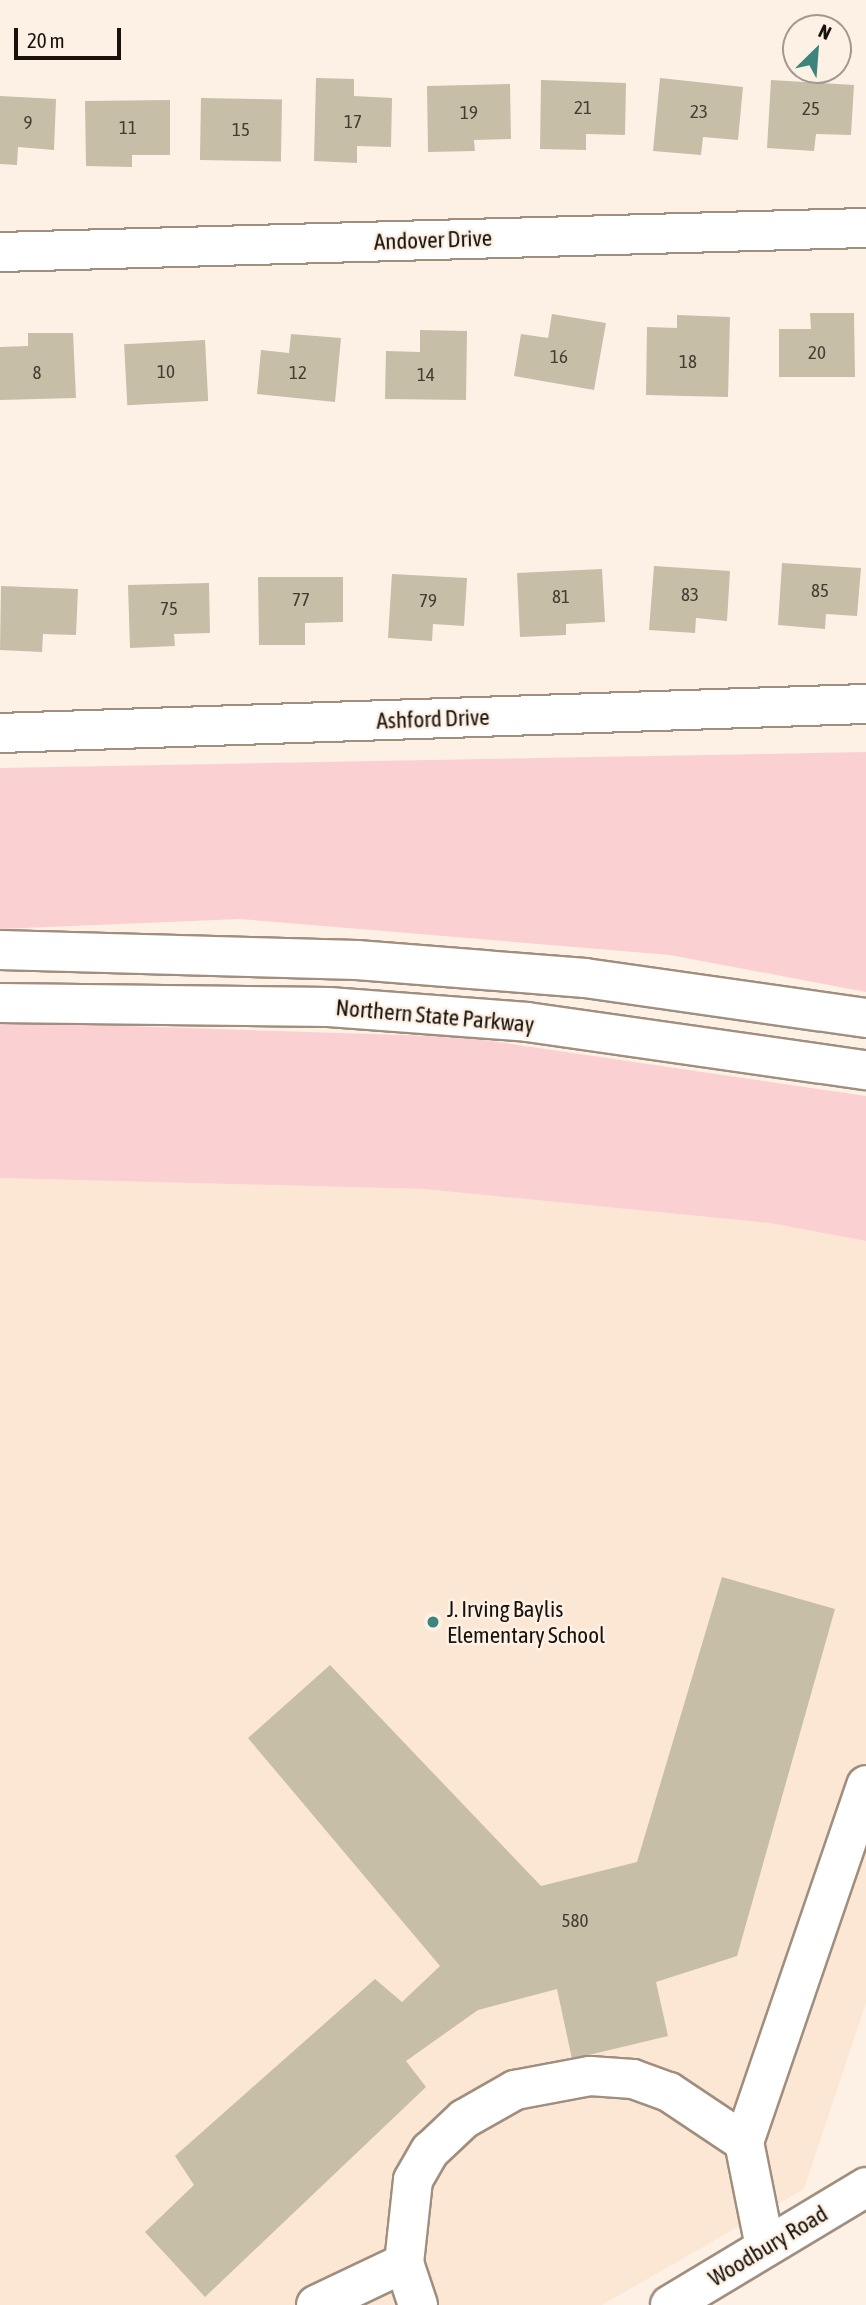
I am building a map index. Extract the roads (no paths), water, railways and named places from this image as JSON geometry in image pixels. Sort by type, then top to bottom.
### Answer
[{"type":"main road","name":"Andover Drive","points":[[0,251],[866,228]]},
{"type":"main road","name":"Ashford Drive","points":[[0,733],[866,704]]},
{"type":"main road","points":[[0,950],[371,961],[585,978],[866,1018]]},
{"type":"main road","name":"Northern State Parkway","points":[[0,1003],[329,1007],[527,1022],[866,1070]]},
{"type":"main road","points":[[765,2248],[744,2142],[866,1785]]},
{"type":"main road","points":[[418,2305],[404,2263],[413,2180],[430,2151],[464,2119],[515,2090],[590,2076],[633,2079],[669,2092],[744,2142]]},
{"type":"main road","name":"Woodbury Road","points":[[670,2305],[866,2187]]},
{"type":"main road","points":[[316,2305],[404,2263]]},
{"type":"place","name":"J. Irving Baylis Elementary School","points":[[433,1622]]}]
